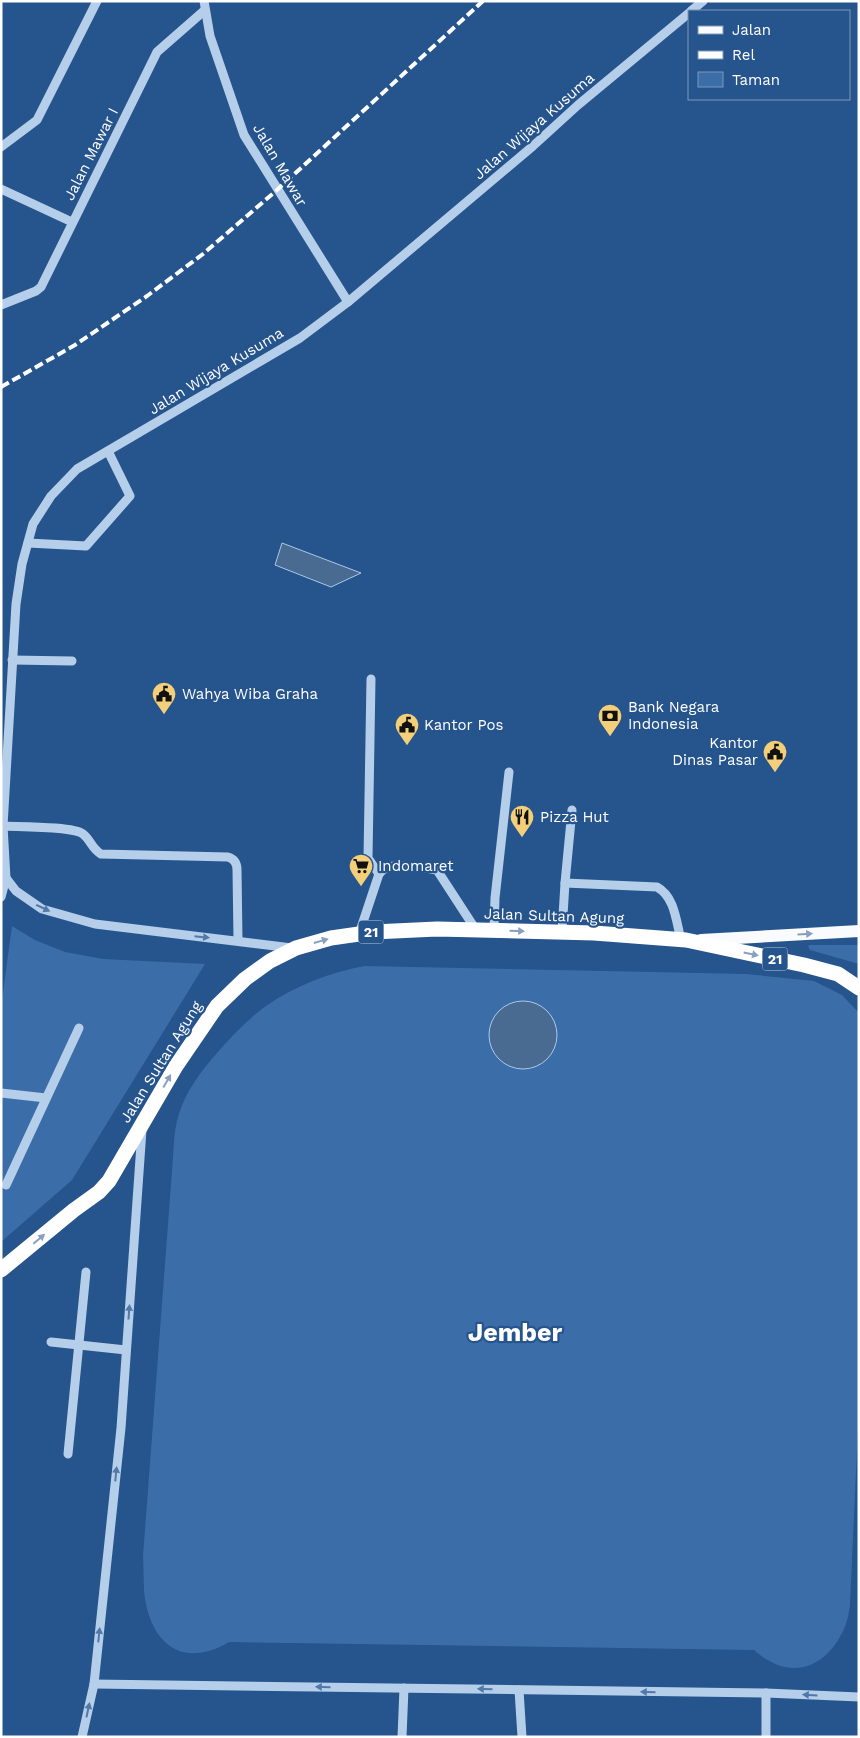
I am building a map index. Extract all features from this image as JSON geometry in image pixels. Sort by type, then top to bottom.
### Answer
[{"type":"highway","name":"Jalan Sultan Agung","points":[[1,1270],[99,1192],[119,1166],[176,1066],[217,1006],[246,979],[270,961],[296,948],[332,938],[359,934],[437,929],[562,932],[684,940]]},
{"type":"highway","name":"21","points":[[684,940],[838,974],[859,988]]},
{"type":"main road","points":[[684,940],[859,931]]},
{"type":"street","points":[[1,147],[37,120],[97,1]]},
{"type":"street","name":"Jalan Wijaya Kusuma","points":[[692,10],[703,1]]},
{"type":"street","name":"Jalan Mawar I","points":[[1,304],[41,287],[157,52],[205,6]]},
{"type":"street","name":"Jalan Mawar","points":[[205,6],[210,36],[244,135],[348,302]]},
{"type":"street","name":"Jalan Wijaya Kusuma","points":[[1,897],[4,877],[2,826],[16,604],[22,564],[33,524],[51,496],[77,469],[300,338],[348,302],[688,14]]},
{"type":"street","points":[[1,189],[72,222]]},
{"type":"street","points":[[28,543],[86,546],[130,496],[108,451]]},
{"type":"street","points":[[12,660],[72,661]]},
{"type":"street","points":[[371,679],[368,858],[379,874]]},
{"type":"street","points":[[494,930],[495,898],[509,772]]},
{"type":"street","points":[[562,932],[564,883],[572,810]]},
{"type":"street","points":[[2,826],[67,829],[82,833],[96,852],[101,854],[220,856],[232,858],[237,865],[238,940]]},
{"type":"street","points":[[359,934],[379,874],[390,866],[437,870],[476,930]]},
{"type":"street","points":[[4,877],[16,891],[42,909],[95,924],[296,948]]},
{"type":"street","points":[[564,883],[657,887],[664,891],[672,902],[684,940]]},
{"type":"street","points":[[6,1185],[79,1028]]},
{"type":"street","points":[[1,1093],[46,1098]]},
{"type":"street","points":[[82,1737],[94,1684],[121,1428],[142,1124]]},
{"type":"street","points":[[68,1454],[86,1272]]},
{"type":"street","points":[[51,1342],[126,1350]]},
{"type":"street","points":[[94,1684],[766,1693],[859,1697]]},
{"type":"street","points":[[402,1737],[404,1688]]},
{"type":"street","points":[[519,1690],[522,1737]]},
{"type":"street","points":[[766,1693],[766,1737]]},
{"type":"green space","points":[[12,926],[35,940],[65,952],[103,959],[205,964],[72,1180],[1,1242],[1,1007]]},
{"type":"green space","points":[[859,945],[859,964],[810,950],[808,946]]},
{"type":"green space","points":[[365,966],[746,974],[814,981],[842,995],[859,1013],[859,1405],[850,1605],[846,1624],[839,1639],[830,1651],[819,1660],[808,1666],[795,1668],[782,1666],[768,1660],[754,1650],[229,1642],[213,1650],[198,1653],[185,1652],[174,1648],[163,1641],[155,1630],[145,1599],[143,1556],[174,1142],[179,1114],[190,1089],[205,1067],[234,1034],[259,1011],[301,986],[339,972]]},
{"type":"shaded area","points":[[282,543],[361,573],[331,587],[275,565]]},
{"type":"shaded area","points":[[523,1001],[536,1004],[547,1011],[554,1022],[557,1035],[554,1048],[547,1059],[536,1066],[523,1069],[510,1066],[499,1059],[492,1048],[489,1035],[492,1022],[499,1011],[510,1004]]},
{"type":"railway","points":[[1,387],[75,345],[147,296],[203,254],[277,190],[483,1]]},
{"type":"place","name":"Wahya Wiba Graha","points":[[164,715]]},
{"type":"place","name":"Bank Negara Indonesia","points":[[610,737]]},
{"type":"place","name":"Kantor Pos","points":[[407,746]]},
{"type":"place","name":"Kantor Dinas Pasar","points":[[775,773]]},
{"type":"place","name":"Pizza Hut","points":[[522,838]]},
{"type":"place","name":"Indomaret","points":[[361,887]]},
{"type":"district","name":"Jember","points":[[515,1332]]}]
